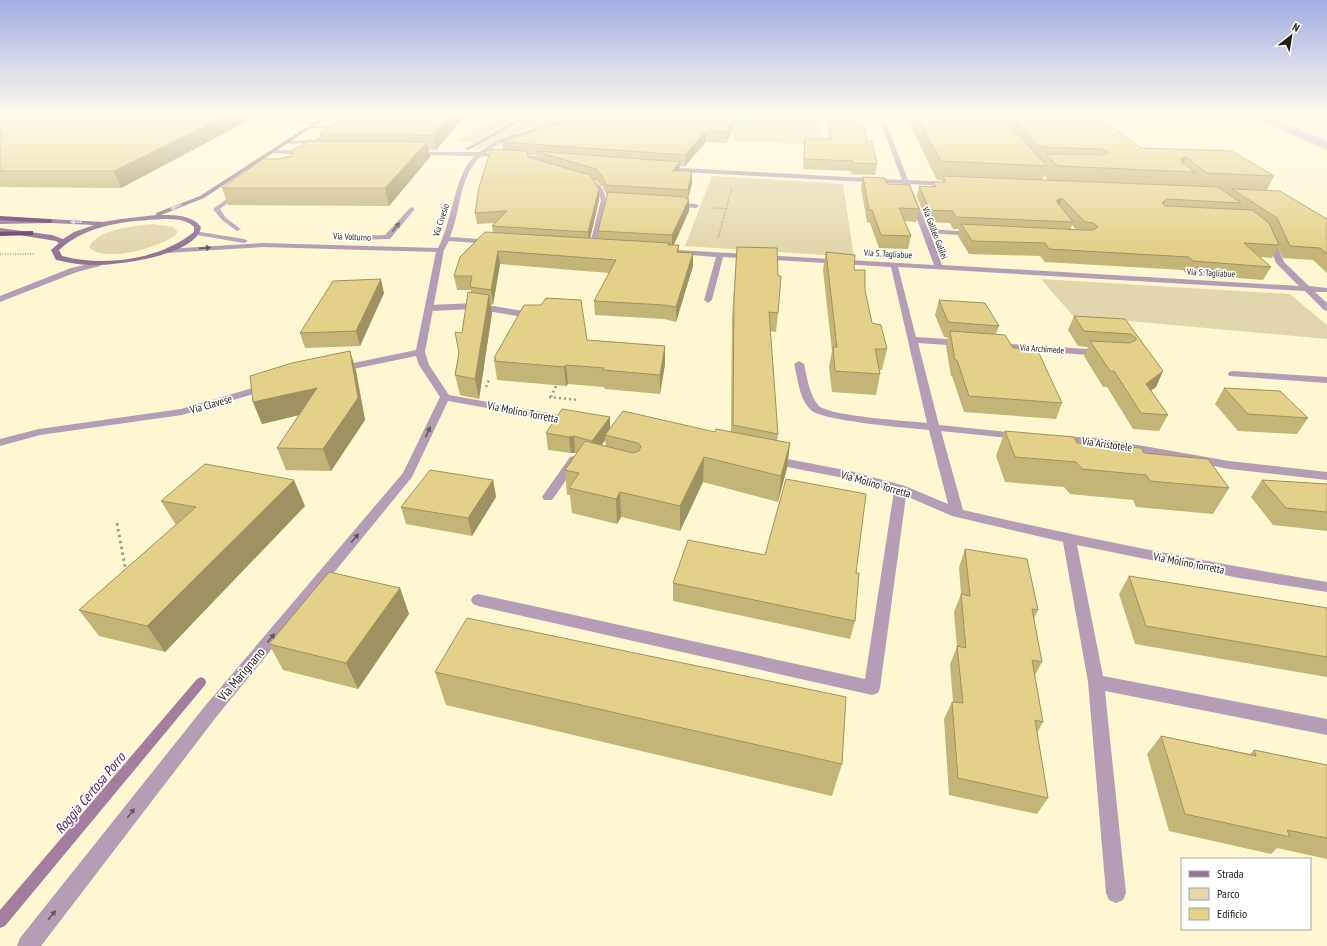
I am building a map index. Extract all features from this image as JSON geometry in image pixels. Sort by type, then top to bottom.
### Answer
[{"type":"highway","points":[[0,218],[50,221]]},
{"type":"highway","points":[[0,234],[30,233]]},
{"type":"street","points":[[150,217],[202,197],[261,159]]},
{"type":"street","name":"Via Civesio","points":[[420,352],[440,250],[447,239],[468,168],[476,159]]},
{"type":"street","points":[[532,159],[532,164],[536,165]]},
{"type":"street","points":[[554,159],[563,160]]},
{"type":"street","name":"Via Galileo Galilei","points":[[898,159],[939,268]]},
{"type":"street","points":[[656,168],[736,174],[952,184]]},
{"type":"street","points":[[574,177],[594,184],[599,188],[604,200],[594,248]]},
{"type":"street","points":[[237,229],[224,219],[216,209],[243,190]]},
{"type":"street","points":[[187,219],[202,197]]},
{"type":"street","points":[[604,200],[611,201]]},
{"type":"street","points":[[665,204],[696,206]]},
{"type":"street","points":[[349,238],[387,238],[412,209]]},
{"type":"street","points":[[0,222],[50,221],[97,223],[150,217],[164,217],[187,219],[194,222],[198,227],[197,233]]},
{"type":"street","points":[[60,276],[71,265],[71,262],[59,258],[56,251],[62,242],[77,234],[115,222]]},
{"type":"street","points":[[0,230],[30,233],[59,239],[62,242]]},
{"type":"street","points":[[1262,230],[1270,237],[1280,263],[1327,308]]},
{"type":"street","points":[[925,231],[978,234]]},
{"type":"street","name":"Via Volturno","points":[[71,262],[97,264],[141,258],[166,251],[183,244],[197,233],[263,245]]},
{"type":"street","points":[[447,239],[498,242]]},
{"type":"street","name":"Via Volturno","points":[[166,251],[263,245],[440,250]]},
{"type":"street","name":"Via S. Tagliabue","points":[[670,252],[1309,291],[1327,290]]},
{"type":"street","points":[[708,300],[720,255]]},
{"type":"street","points":[[0,299],[60,276],[97,264]]},
{"type":"street","points":[[894,265],[934,428],[957,513]]},
{"type":"street","points":[[429,308],[481,307],[540,317]]},
{"type":"street","points":[[913,340],[972,344]]},
{"type":"street","name":"Via Archimede","points":[[988,345],[1115,354]]},
{"type":"street","points":[[328,372],[420,352],[424,365],[445,397]]},
{"type":"street","points":[[799,364],[808,398],[815,409],[835,416],[934,428],[1028,436]]},
{"type":"street","points":[[1233,374],[1327,380]]},
{"type":"street","name":"Via Clavese","points":[[0,443],[39,432],[182,412],[274,385]]},
{"type":"street","name":"Via Molino Torretta","points":[[445,397],[582,422]]},
{"type":"street","name":"Via Marignano","points":[[28,946],[211,711],[408,474],[445,397]]},
{"type":"street","name":"Via Aristotele","points":[[1051,438],[1098,441],[1229,465],[1327,476]]},
{"type":"street","name":"Via Molino Torretta","points":[[758,457],[850,475],[901,489],[957,513],[1069,539],[1239,573],[1327,586]]},
{"type":"street","points":[[548,497],[575,458],[582,460]]},
{"type":"street","points":[[478,600],[872,688],[901,489]]},
{"type":"street","points":[[1069,539],[1096,682],[1116,893]]},
{"type":"street","points":[[1096,682],[1327,727]]},
{"type":"path","points":[[717,243],[736,174]]},
{"type":"path","points":[[696,206],[726,209]]},
{"type":"path","points":[[0,254],[29,254],[56,251]]},
{"type":"path","points":[[551,397],[556,386]]},
{"type":"path","points":[[117,523],[126,572]]},
{"type":"green space","points":[[712,176],[843,184],[854,257],[685,246]]},
{"type":"green space","points":[[153,224],[173,227],[177,231],[176,235],[168,240],[145,249],[119,254],[96,252],[89,247],[100,236],[108,232],[127,227]]},
{"type":"green space","points":[[1041,279],[1290,294],[1327,325],[1327,339],[1073,316]]},
{"type":"building","points":[[0,159],[138,159],[114,171],[0,171]]},
{"type":"building","points":[[263,159],[411,159],[385,188],[222,188]]},
{"type":"building","points":[[488,159],[535,159],[590,175],[599,189],[588,232],[492,226],[507,211],[475,213],[479,187]]},
{"type":"building","points":[[563,159],[642,159],[680,162],[672,171],[692,171],[688,190],[606,185],[602,176],[596,169]]},
{"type":"building","points":[[808,159],[876,159],[877,164],[853,163],[853,161]]},
{"type":"building","points":[[940,159],[1041,159],[1047,166],[941,161]]},
{"type":"building","points":[[1051,159],[1181,159],[1181,162],[1195,172],[1058,166]]},
{"type":"building","points":[[1189,159],[1246,159],[1274,176],[1207,173]]},
{"type":"building","points":[[943,176],[1218,187],[1241,203],[1166,199],[1162,203],[1166,206],[1252,210],[1269,223],[1279,245],[1244,243],[1271,267],[1193,261],[1189,257],[1049,249],[1045,243],[972,241],[961,224],[1082,230],[1093,230],[1098,227],[1093,223],[1085,222],[1062,198],[1057,200],[1057,202],[1073,222],[956,217],[953,211],[930,210],[919,186],[936,187],[933,182],[946,182]]},
{"type":"building","points":[[863,177],[885,178],[887,184],[909,185],[919,209],[899,208],[911,236],[881,235],[872,210],[869,210]]},
{"type":"building","points":[[1232,189],[1280,191],[1327,219],[1327,254],[1320,248],[1290,246],[1277,218]]},
{"type":"building","points":[[608,192],[686,197],[686,199],[689,199],[672,235],[598,231]]},
{"type":"building","points":[[485,232],[669,243],[668,245],[679,245],[677,252],[693,253],[676,307],[594,301],[616,260],[498,251],[491,290],[470,287],[472,276],[454,276],[460,257]]},
{"type":"building","points":[[737,247],[777,248],[778,276],[781,276],[778,313],[769,312],[778,434],[733,425],[734,299]]},
{"type":"building","points":[[826,252],[855,255],[854,270],[865,270],[865,290],[872,323],[881,325],[887,349],[875,349],[880,374],[835,371],[833,347],[837,347]]},
{"type":"building","points":[[381,279],[356,331],[300,333],[333,281]]},
{"type":"building","points":[[468,292],[489,295],[475,379],[455,375],[459,353],[455,332],[462,333]]},
{"type":"building","points":[[546,298],[581,300],[587,340],[665,346],[660,375],[603,370],[604,368],[566,365],[564,367],[494,361],[496,359],[494,358],[524,305],[541,305]]},
{"type":"building","points":[[939,300],[985,303],[999,326],[948,322]]},
{"type":"building","points":[[1074,316],[1125,319],[1163,371],[1146,384],[1168,415],[1141,413],[1114,371],[1110,371],[1090,341],[1130,343],[1136,340],[1136,338],[1130,334],[1084,331]]},
{"type":"building","points":[[950,331],[1005,335],[1013,348],[1037,349],[1062,403],[969,396],[957,360],[955,360]]},
{"type":"building","points":[[350,351],[358,398],[323,449],[277,448],[317,388],[253,402],[250,376],[292,363]]},
{"type":"building","points":[[1224,388],[1280,391],[1308,418],[1248,414]]},
{"type":"building","points":[[562,409],[610,417],[592,441],[574,436],[569,437],[546,433]]},
{"type":"building","points":[[623,411],[715,432],[716,429],[790,443],[781,476],[704,457],[680,506],[620,492],[616,499],[569,488],[579,473],[565,470],[585,441],[633,453],[639,451],[641,446],[638,443],[605,435]]},
{"type":"building","points":[[1005,431],[1074,437],[1077,443],[1141,448],[1144,453],[1208,459],[1229,488],[1150,481],[1146,475],[1082,469],[1076,462],[1015,457]]},
{"type":"building","points":[[205,464],[294,480],[147,626],[79,610],[196,507],[161,501]]},
{"type":"building","points":[[430,470],[493,480],[468,518],[401,507]]},
{"type":"building","points":[[786,479],[866,494],[856,573],[859,573],[855,621],[673,583],[688,540],[765,555]]},
{"type":"building","points":[[1262,480],[1327,484],[1327,512],[1286,508]]},
{"type":"building","points":[[965,549],[1027,559],[1038,610],[1032,609],[1042,662],[1032,660],[1043,722],[1035,720],[1048,798],[958,778],[952,702],[963,703],[957,646],[966,648],[961,594],[970,596]]},
{"type":"building","points":[[329,572],[400,588],[346,663],[269,644]]},
{"type":"building","points":[[1129,576],[1327,608],[1327,657],[1146,626]]},
{"type":"building","points":[[467,618],[846,697],[842,764],[435,672]]},
{"type":"building","points":[[1161,736],[1256,756],[1254,750],[1327,765],[1327,838],[1287,830],[1290,837],[1185,814]]},
{"type":"waterway","name":"Roggia Certosa Porro","points":[[0,921],[201,682]]}]
